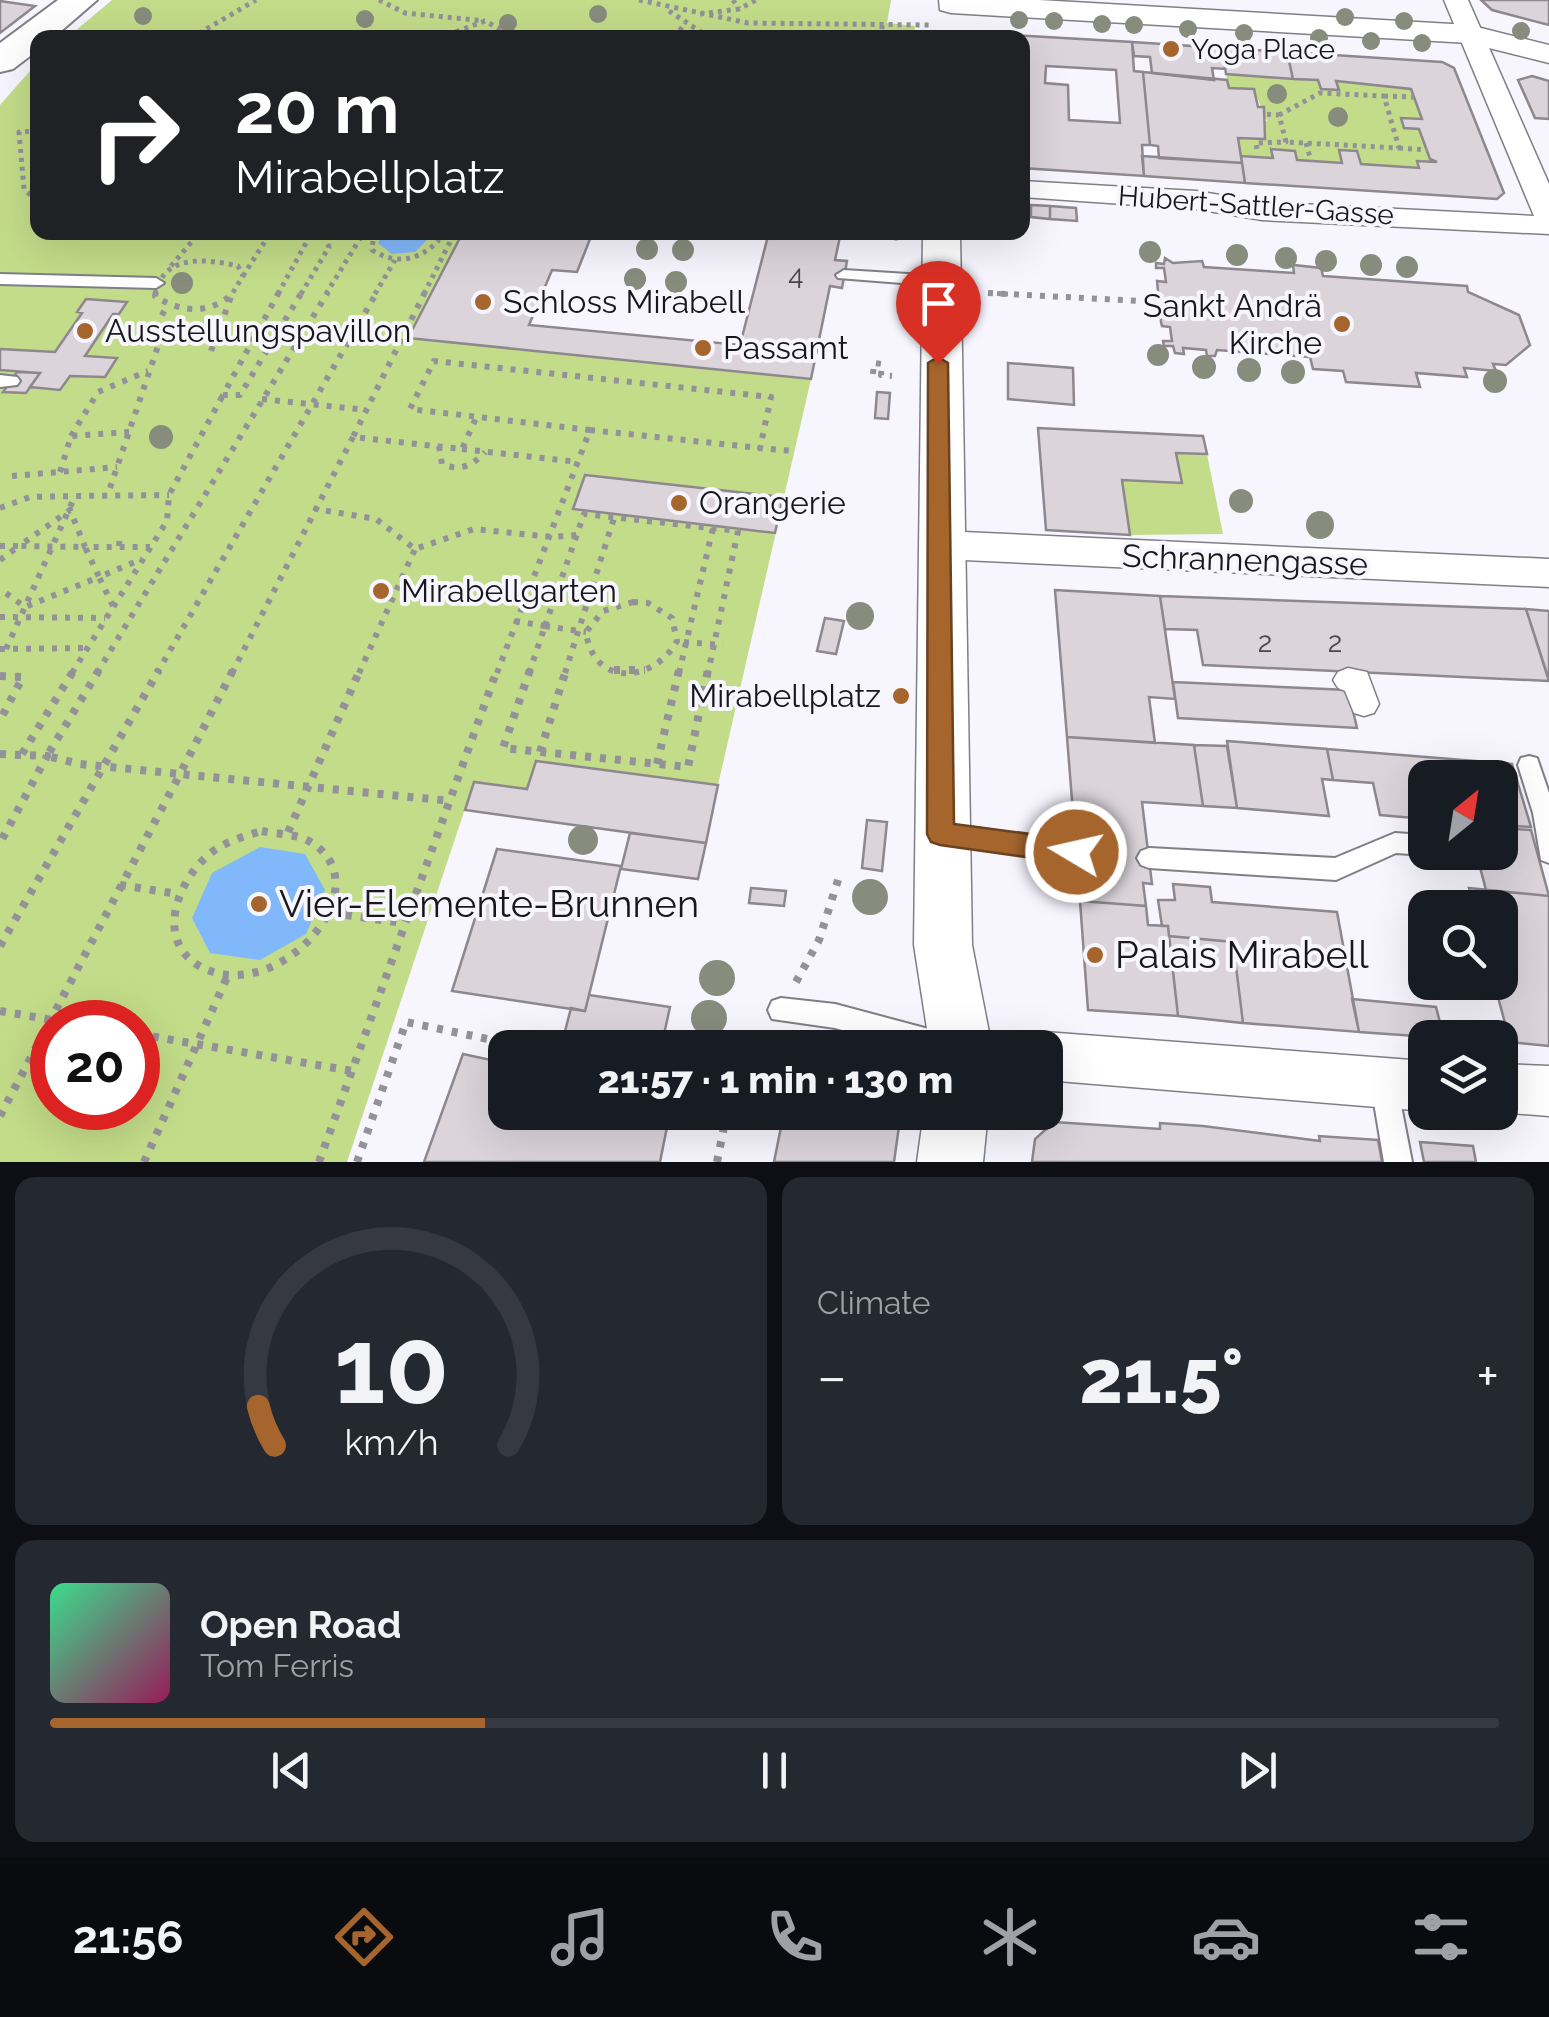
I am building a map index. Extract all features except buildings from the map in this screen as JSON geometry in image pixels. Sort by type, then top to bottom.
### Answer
[{"type":"main road","points":[[41,30],[80,0]]},
{"type":"main road","points":[[0,61],[30,38]]},
{"type":"street","points":[[1456,0],[1549,217]]},
{"type":"street","points":[[937,30],[951,2],[1470,34],[1549,54]]},
{"type":"street","name":"Hubert-Sattler-Gasse","points":[[1030,189],[1196,200],[1320,215],[1549,225]]},
{"type":"street","points":[[941,240],[940,834],[943,944],[958,1030]]},
{"type":"street","name":"Schrannengasse","points":[[942,545],[1549,573]]},
{"type":"street","points":[[1063,1057],[1404,1084]]},
{"type":"street","points":[[1518,1090],[1549,1091]]},
{"type":"street","points":[[950,1162],[954,1130]]},
{"type":"lane","points":[[844,275],[940,281]]},
{"type":"lane","points":[[0,279],[161,277]]},
{"type":"lane","points":[[1529,764],[1544,813],[1549,853]]},
{"type":"lane","points":[[940,834],[1076,852]]},
{"type":"lane","points":[[1149,858],[1336,869],[1395,843],[1408,844]]},
{"type":"lane","points":[[781,1010],[835,1016],[886,1030]]},
{"type":"lane","points":[[1398,1162],[1404,1084]]},
{"type":"path","points":[[205,30],[256,0]]},
{"type":"path","points":[[378,0],[417,18],[464,15],[502,30]]},
{"type":"path","points":[[639,0],[694,14],[766,23],[883,22],[930,30]]},
{"type":"path","points":[[733,0],[739,9]]},
{"type":"path","points":[[694,14],[739,9],[756,0]]},
{"type":"path","points":[[666,8],[698,30]]},
{"type":"path","points":[[461,30],[485,21]]},
{"type":"path","points":[[680,30],[685,22]]},
{"type":"path","points":[[882,30],[883,22]]},
{"type":"path","points":[[1265,114],[1278,116],[1330,91],[1414,98]]},
{"type":"path","points":[[1384,96],[1400,148]]},
{"type":"path","points":[[1278,116],[1286,142]]},
{"type":"path","points":[[1393,123],[1402,124]]},
{"type":"path","points":[[30,131],[19,132],[24,189],[30,195]]},
{"type":"path","points":[[1257,149],[1256,143],[1286,142],[1427,150]]},
{"type":"path","points":[[1306,143],[1311,161]]},
{"type":"path","points":[[193,240],[161,277],[155,296],[167,306],[199,309],[231,296]]},
{"type":"path","points":[[210,351],[231,296],[265,240]]},
{"type":"path","points":[[22,754],[168,521],[170,495],[223,395],[317,240]]},
{"type":"path","points":[[223,395],[240,394],[328,247],[324,240]]},
{"type":"path","points":[[0,844],[47,756],[360,240]]},
{"type":"path","points":[[373,240],[377,255],[394,260],[418,257],[435,246],[446,248],[457,243]]},
{"type":"path","points":[[435,246],[436,240]]},
{"type":"path","points":[[61,1000],[353,437],[450,240]]},
{"type":"path","points":[[161,277],[184,262],[224,259],[238,266],[244,276]]},
{"type":"path","points":[[0,946],[394,260]]},
{"type":"path","points":[[988,293],[1160,302]]},
{"type":"path","points":[[110,488],[159,343],[157,324],[167,306]]},
{"type":"path","points":[[760,448],[771,397],[434,361],[410,409],[590,430],[760,448],[793,451]]},
{"type":"path","points":[[872,374],[874,363],[882,364],[881,375],[892,376]]},
{"type":"path","points":[[60,472],[71,436],[98,392],[149,370]]},
{"type":"path","points":[[262,399],[311,408],[366,410]]},
{"type":"path","points":[[462,449],[476,416]]},
{"type":"path","points":[[319,1162],[547,534],[590,430]]},
{"type":"path","points":[[71,436],[129,432]]},
{"type":"path","points":[[353,437],[578,462]]},
{"type":"path","points":[[439,446],[442,464],[451,468],[474,465],[485,452]]},
{"type":"path","points":[[12,476],[118,467]]},
{"type":"path","points":[[0,508],[30,497],[170,495]]},
{"type":"path","points":[[3,649],[55,546],[75,496]]},
{"type":"path","points":[[316,509],[376,519],[414,548],[434,547],[475,529],[547,534],[562,539],[577,535]]},
{"type":"path","points":[[0,560],[70,510]]},
{"type":"path","points":[[70,510],[113,607]]},
{"type":"path","points":[[584,514],[614,518],[738,531],[719,645],[688,767],[503,748],[584,514]]},
{"type":"path","points":[[540,752],[582,631],[614,518]]},
{"type":"path","points":[[656,764],[681,642],[713,528]]},
{"type":"path","points":[[119,546],[120,533]]},
{"type":"path","points":[[0,546],[151,546]]},
{"type":"path","points":[[288,832],[414,548]]},
{"type":"path","points":[[26,607],[144,559]]},
{"type":"path","points":[[0,588],[26,607]]},
{"type":"path","points":[[582,631],[603,610],[633,602],[662,609],[672,618],[681,642]]},
{"type":"path","points":[[0,618],[106,618]]},
{"type":"path","points":[[515,622],[582,631]]},
{"type":"path","points":[[582,631],[597,664],[622,673],[652,669],[681,642]]},
{"type":"path","points":[[681,642],[719,645]]},
{"type":"path","points":[[3,649],[88,648]]},
{"type":"path","points":[[0,676],[23,676],[0,720]]},
{"type":"path","points":[[0,754],[451,801]]},
{"type":"path","points":[[262,832],[288,832],[309,839],[325,852],[334,870],[337,890],[331,913],[319,934],[290,959],[253,974],[228,975],[205,969],[186,956],[175,938],[172,917],[178,894],[211,852],[262,832]]},
{"type":"path","points":[[769,1030],[819,940],[839,877]]},
{"type":"path","points":[[120,886],[178,894]]},
{"type":"path","points":[[331,913],[403,924]]},
{"type":"path","points":[[144,1162],[228,975]]},
{"type":"path","points":[[0,1011],[30,1016]]},
{"type":"path","points":[[357,1162],[406,1022],[488,1039]]},
{"type":"path","points":[[160,1037],[352,1071]]},
{"type":"path","points":[[0,1116],[30,1060]]},
{"type":"path","points":[[716,1162],[722,1130]]},
{"type":"green space","points":[[112,0],[891,0],[887,23],[915,26],[915,30],[76,30]]},
{"type":"green space","name":"Mirabellgarten","points":[[30,71],[30,240],[459,240],[409,338],[811,379],[718,785],[527,789],[474,782],[347,1162],[0,1162],[0,105]]},
{"type":"green space","points":[[1226,74],[1391,84],[1393,88],[1411,89],[1422,119],[1401,118],[1404,128],[1419,129],[1430,159],[1437,162],[1417,161],[1419,168],[1361,164],[1357,151],[1340,150],[1342,163],[1297,160],[1294,151],[1272,149],[1273,158],[1241,156],[1238,138],[1265,139],[1262,121],[1267,121],[1254,90],[1229,88]]},
{"type":"green space","points":[[1176,453],[1207,454],[1223,534],[1130,535],[1122,480],[1182,482]]},
{"type":"water","points":[[427,240],[415,252],[392,254],[378,243]]},
{"type":"water","name":"Vier-Elemente-Brunnen","points":[[260,847],[305,854],[325,890],[306,934],[260,960],[210,953],[192,918],[212,873]]},
{"type":"place","name":"Yoga Place","points":[[1171,49]]},
{"type":"place","name":"Schloss Mirabell","points":[[483,302]]},
{"type":"place","name":"Sankt Andrä Kirche","points":[[1342,324]]},
{"type":"place","name":"Ausstellungspavillon","points":[[85,331]]},
{"type":"place","name":"Passamt","points":[[703,348]]},
{"type":"place","name":"Orangerie","points":[[679,503]]},
{"type":"place","name":"Mirabellgarten","points":[[381,591]]},
{"type":"place","name":"Mirabellplatz","points":[[901,696]]},
{"type":"place","name":"Vier-Elemente-Brunnen","points":[[259,904]]},
{"type":"place","name":"Palais Mirabell","points":[[1095,955]]},
{"type":"route","points":[[938,363],[942,545],[940,834],[1076,852]]}]
